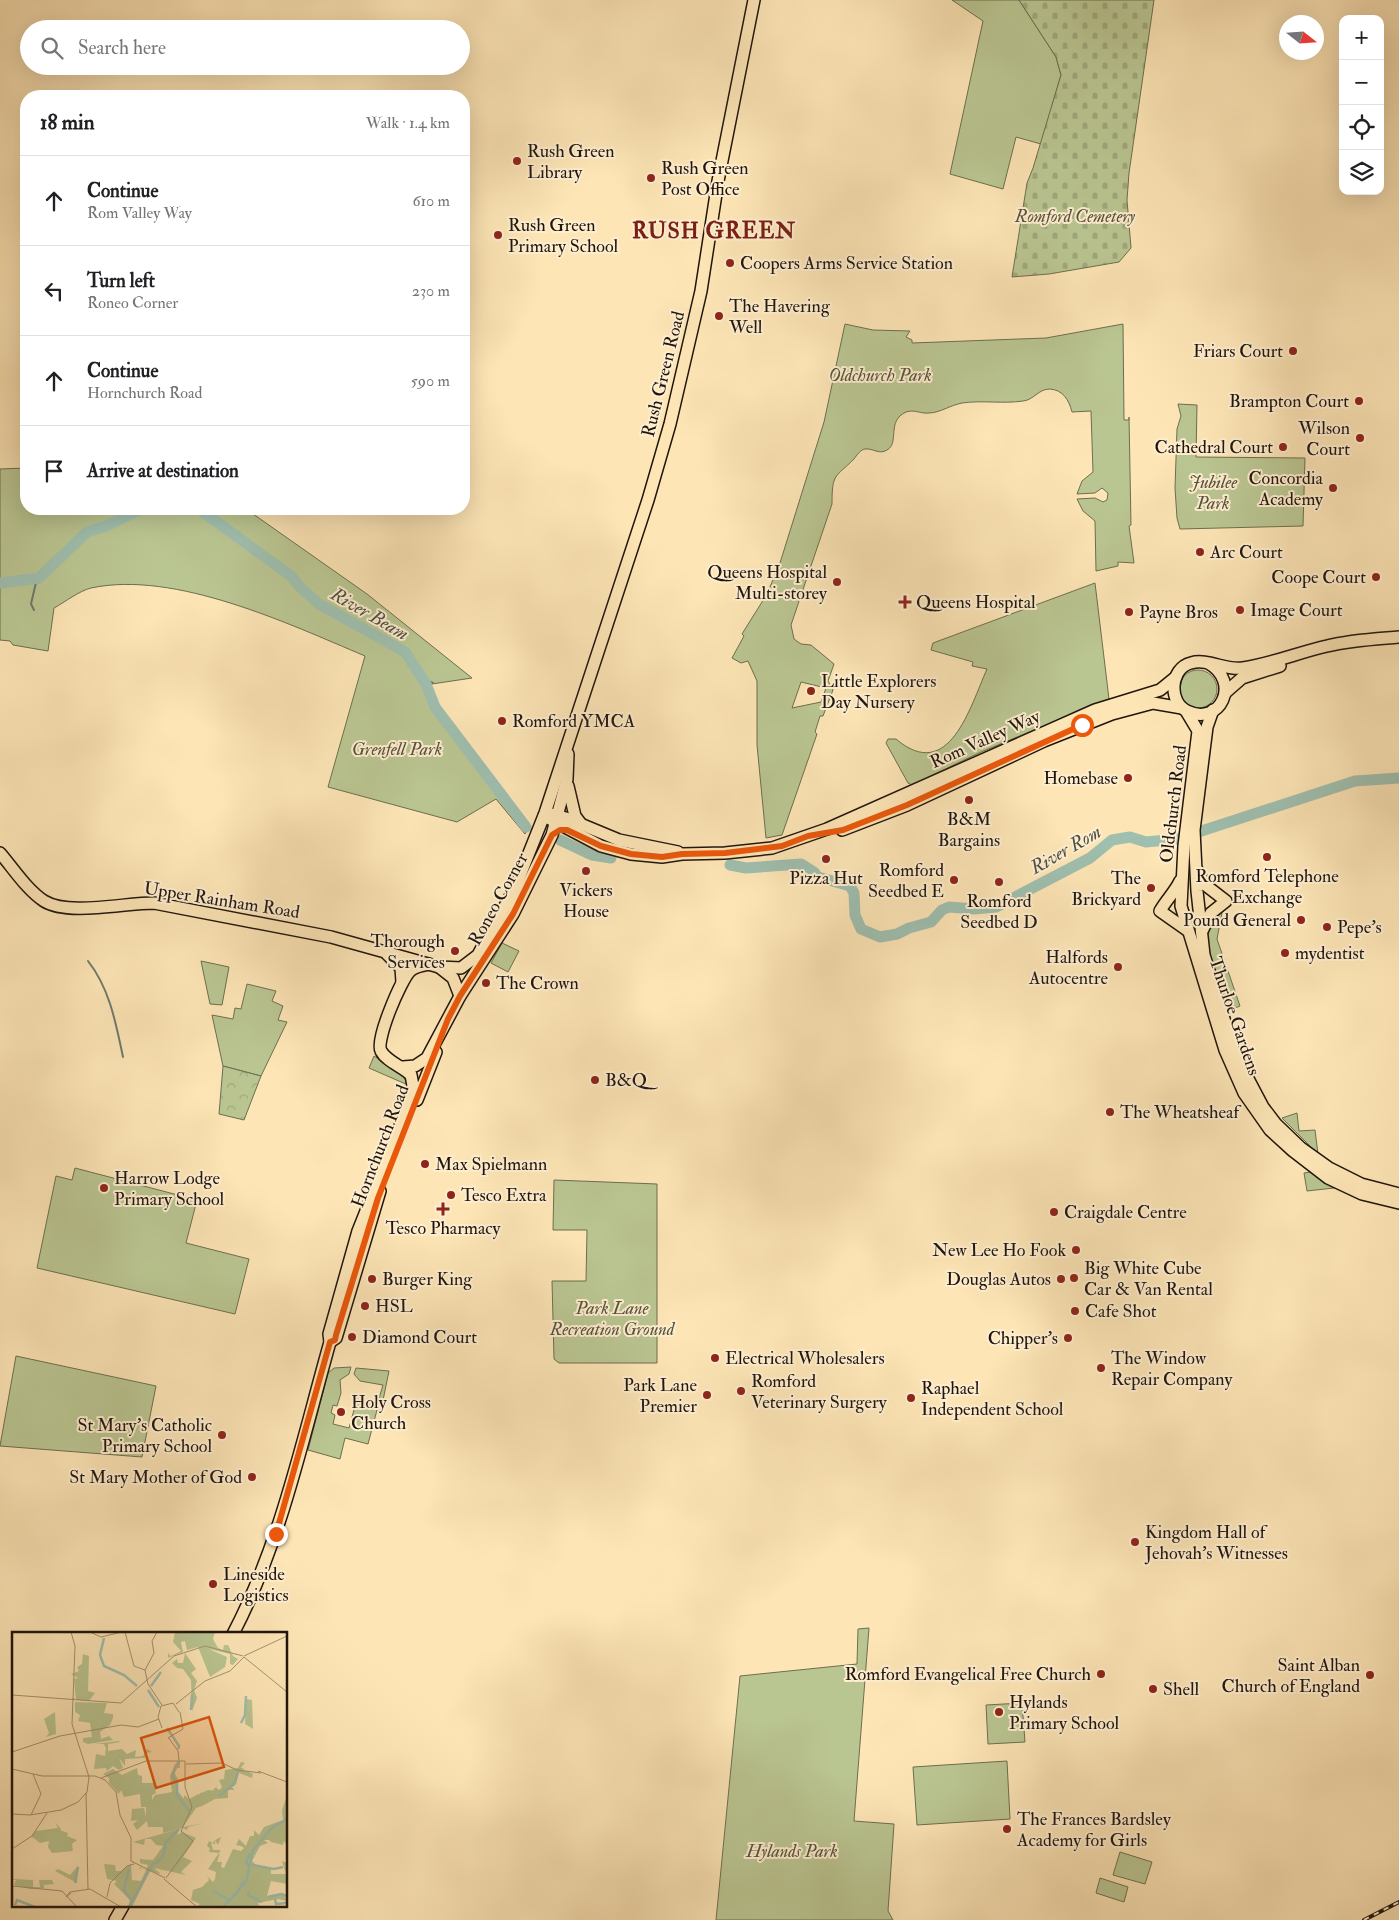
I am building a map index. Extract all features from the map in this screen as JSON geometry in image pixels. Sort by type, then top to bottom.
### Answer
[{"type":"main road","name":"Rush Green Road","points":[[545,814],[648,500],[686,364],[701,291],[718,181],[754,0]]},
{"type":"main road","points":[[1208,663],[1224,677],[1226,692],[1223,701],[1213,710],[1196,714],[1184,709],[1175,698],[1173,689],[1181,668],[1189,663],[1208,663],[1245,668],[1328,645],[1399,637]]},
{"type":"main road","points":[[1226,692],[1242,678],[1329,651],[1399,642]]},
{"type":"main road","name":"Rom Valley Way","points":[[557,819],[567,830],[601,846],[631,854],[662,857],[682,854],[725,853],[782,846],[1095,710],[1160,690],[1176,677]]},
{"type":"main road","name":"Rom Valley Way","points":[[808,836],[843,830],[907,805],[1044,741],[1112,714],[1153,703],[1184,709]]},
{"type":"main road","name":"Oldchurch Road","points":[[1184,709],[1198,731],[1189,835],[1196,868],[1198,904]]},
{"type":"main road","name":"Oldchurch Road","points":[[1182,906],[1182,878],[1207,727],[1213,710]]},
{"type":"main road","name":"Rush Green Road","points":[[557,819],[567,779],[568,748]]},
{"type":"main road","name":"Rush Green Road","points":[[567,779],[575,816],[584,826]]},
{"type":"main road","name":"Rom Valley Way","points":[[545,814],[584,826],[619,840],[682,854]]},
{"type":"main road","name":"Roneo Corner","points":[[434,966],[461,968],[478,955],[515,888],[545,814]]},
{"type":"main road","name":"Roneo Corner","points":[[448,1019],[460,996],[513,914],[552,835],[557,819]]},
{"type":"main road","points":[[552,835],[560,830],[567,830]]},
{"type":"main road","name":"Rom Valley Way","points":[[619,840],[631,854]]},
{"type":"main road","name":"Upper Rainham Road","points":[[0,853],[38,896],[60,908],[73,910],[154,903],[331,937],[434,966]]},
{"type":"main road","points":[[1196,868],[1204,884],[1226,901],[1211,913],[1202,932]]},
{"type":"main road","points":[[1182,878],[1174,893],[1166,899],[1160,911],[1187,930]]},
{"type":"main road","name":"Thurloe Gardens","points":[[1198,904],[1209,973],[1236,1054],[1263,1107],[1276,1124],[1301,1148],[1329,1168],[1361,1184],[1399,1194]]},
{"type":"main road","name":"Thurloe Gardens","points":[[1182,906],[1187,930],[1225,1050],[1244,1092],[1270,1130],[1312,1168],[1328,1178],[1362,1194],[1399,1204]]},
{"type":"main road","points":[[387,954],[401,968],[402,982]]},
{"type":"main road","points":[[448,1019],[425,1060],[416,1066],[404,1067],[386,1058],[381,1051],[379,1044],[402,982],[410,971],[434,966],[454,978],[460,996]]},
{"type":"main road","name":"Hornchurch Road","points":[[330,1342],[335,1340],[378,1198],[448,1019]]},
{"type":"main road","name":"Hornchurch Road","points":[[234,1632],[255,1589],[271,1548],[301,1449],[330,1342],[328,1334],[358,1231],[414,1091],[412,1075],[404,1067]]},
{"type":"main road","points":[[115,1920],[123,1908]]},
{"type":"green space","points":[[952,0],[1019,0],[1056,57],[1061,75],[1041,144],[1016,137],[1003,189],[950,174],[983,21]]},
{"type":"green space","name":"Romford Cemetery","points":[[1019,0],[1154,0],[1129,173],[1127,200],[1131,248],[1119,262],[1049,274],[1012,277],[1027,183],[1061,75],[1056,57]]},
{"type":"green space","name":"Oldchurch Park","points":[[845,324],[873,330],[910,331],[906,337],[912,340],[912,343],[1046,338],[1123,324],[1124,420],[1129,420],[1129,417],[1131,525],[1129,526],[1134,563],[1118,562],[1118,566],[1096,571],[1095,521],[1083,511],[1077,499],[1095,498],[1103,502],[1107,500],[1108,493],[1102,488],[1095,493],[1077,494],[1082,481],[1093,472],[1091,411],[1072,412],[1065,396],[1058,391],[1046,389],[1023,401],[962,403],[933,413],[909,411],[900,416],[896,421],[891,447],[881,452],[868,449],[862,450],[839,473],[834,481],[832,504],[791,625],[794,639],[801,644],[811,645],[834,664],[828,681],[833,690],[823,716],[820,716],[815,732],[817,734],[782,835],[766,838],[757,745],[757,681],[748,661],[741,663],[732,658],[744,636],[742,634],[767,594],[780,563],[824,422]],"holes":[[[801,682],[826,688],[821,702],[792,708]]]},
{"type":"green space","name":"Jubilee Park","points":[[1178,404],[1197,405],[1196,457],[1305,458],[1303,526],[1180,529],[1177,518],[1175,488],[1177,429],[1181,416]]},
{"type":"green space","name":"Grenfell Park","points":[[20,468],[20,515],[255,515],[367,594],[472,678],[425,685],[428,698],[487,780],[527,830],[525,834],[496,799],[457,822],[328,787],[365,656],[267,616],[195,593],[124,584],[86,589],[54,608],[48,651],[13,645],[10,641],[0,640],[0,469]]},
{"type":"green space","points":[[1095,583],[1109,699],[981,752],[912,785],[908,783],[886,743],[888,739],[896,739],[914,750],[930,752],[944,747],[965,720],[987,669],[972,666],[973,662],[931,650],[933,643]]},
{"type":"green space","points":[[1198,670],[1205,671],[1211,676],[1216,682],[1216,696],[1211,702],[1205,707],[1198,708],[1191,707],[1185,702],[1180,696],[1179,689],[1180,682],[1185,676],[1191,671]]},
{"type":"green space","points":[[1222,913],[1217,939],[1240,1006],[1230,1010],[1227,1000],[1222,1001],[1210,965],[1206,945],[1208,926],[1215,915]]},
{"type":"green space","points":[[502,943],[519,951],[508,972],[491,963]]},
{"type":"green space","points":[[201,961],[229,967],[222,1005],[210,1004]]},
{"type":"green space","points":[[247,984],[276,991],[272,1001],[283,1006],[278,1020],[287,1022],[261,1076],[223,1066],[212,1015],[233,1019],[235,1008],[241,1009]]},
{"type":"green space","points":[[374,1056],[402,1074],[408,1085],[369,1068]]},
{"type":"green space","points":[[223,1066],[261,1076],[244,1120],[219,1114]]},
{"type":"green space","points":[[1297,1113],[1299,1131],[1315,1130],[1318,1154],[1282,1118]]},
{"type":"green space","name":"Harrow Lodge Primary School","points":[[75,1168],[197,1200],[186,1243],[249,1259],[235,1314],[37,1268],[56,1176],[72,1180]]},
{"type":"green space","points":[[1310,1172],[1334,1188],[1307,1191],[1304,1173]]},
{"type":"green space","name":"Park Lane Recreation Ground","points":[[554,1180],[657,1184],[657,1363],[559,1363],[554,1359],[552,1281],[586,1281],[587,1230],[553,1230]]},
{"type":"green space","points":[[16,1356],[156,1386],[142,1457],[0,1446]]},
{"type":"green space","points":[[351,1367],[349,1374],[340,1380],[341,1393],[337,1406],[333,1405],[331,1413],[335,1415],[333,1424],[349,1428],[357,1399],[377,1405],[383,1385],[360,1381],[354,1374],[356,1368],[389,1371],[381,1410],[377,1410],[368,1444],[345,1438],[340,1459],[308,1450],[328,1373],[334,1368]]},
{"type":"green space","name":"Hylands Park","points":[[869,1628],[854,1821],[894,1824],[888,1911],[893,1920],[716,1920],[740,1676],[857,1664],[858,1629]]},
{"type":"green space","points":[[1022,1703],[1025,1742],[988,1744],[986,1705]]},
{"type":"green space","points":[[1007,1761],[1010,1819],[917,1825],[913,1767]]},
{"type":"green space","points":[[1120,1852],[1152,1862],[1145,1884],[1113,1875]]},
{"type":"green space","points":[[1100,1878],[1128,1887],[1124,1902],[1096,1893]]},
{"type":"waterway","name":"River Beam","points":[[0,583],[39,578],[87,532],[106,526],[129,515]]},
{"type":"waterway","name":"River Beam","points":[[207,515],[291,576],[319,604],[405,652],[426,684],[435,707],[526,827]]},
{"type":"waterway","points":[[34,610],[31,604],[37,578]]},
{"type":"waterway","name":"River Beam","points":[[423,679],[433,683]]},
{"type":"waterway","name":"River Rom","points":[[818,877],[850,886],[854,893],[855,915],[861,929],[880,937],[897,934],[909,928],[931,922],[942,910],[949,907],[974,909],[996,907],[1090,858],[1112,840],[1130,837],[1146,842],[1177,839],[1355,781],[1399,778]]},
{"type":"waterway","name":"River Rom","points":[[560,840],[592,855],[611,858]]},
{"type":"waterway","name":"River Rom","points":[[730,865],[746,868],[801,864],[815,873]]},
{"type":"waterway","points":[[88,961],[96,972],[107,995],[123,1057]]},
{"type":"railway","points":[[1364,1920],[1399,1902]]},
{"type":"place","name":"Rush Green Library","points":[[517,161]]},
{"type":"place","name":"Rush Green Post Office","points":[[651,178]]},
{"type":"place","name":"Rush Green Primary School","points":[[498,235]]},
{"type":"place","name":"Coopers Arms Service Station","points":[[730,263]]},
{"type":"place","name":"The Havering Well","points":[[719,316]]},
{"type":"place","name":"Friars Court","points":[[1293,351]]},
{"type":"place","name":"Brampton Court","points":[[1359,401]]},
{"type":"place","name":"Wilson Court","points":[[1360,438]]},
{"type":"place","name":"Cathedral Court","points":[[1283,447]]},
{"type":"place","name":"Concordia Academy","points":[[1333,488]]},
{"type":"place","name":"Arc Court","points":[[1200,552]]},
{"type":"place","name":"Coope Court","points":[[1376,577]]},
{"type":"place","name":"Queens Hospital Multi-storey","points":[[837,582]]},
{"type":"place","name":"Queens Hospital","points":[[905,602]]},
{"type":"place","name":"Image Court","points":[[1240,610]]},
{"type":"place","name":"Payne Bros","points":[[1129,612]]},
{"type":"place","name":"Little Explorers Day Nursery","points":[[811,691]]},
{"type":"place","name":"Romford YMCA","points":[[502,721]]},
{"type":"place","name":"Homebase","points":[[1128,778]]},
{"type":"place","name":"B&M Bargains","points":[[969,800]]},
{"type":"place","name":"Romford Telephone Exchange","points":[[1267,857]]},
{"type":"place","name":"Pizza Hut","points":[[826,859]]},
{"type":"place","name":"Vickers House","points":[[586,871]]},
{"type":"place","name":"Romford Seedbed E","points":[[954,880]]},
{"type":"place","name":"Romford Seedbed D","points":[[999,882]]},
{"type":"place","name":"The Brickyard","points":[[1151,888]]},
{"type":"place","name":"Pound General","points":[[1301,920]]},
{"type":"place","name":"Pepe's","points":[[1327,927]]},
{"type":"place","name":"Thorough Services","points":[[455,951]]},
{"type":"place","name":"mydentist","points":[[1285,953]]},
{"type":"place","name":"Halfords Autocentre","points":[[1118,967]]},
{"type":"place","name":"The Crown","points":[[486,983]]},
{"type":"place","name":"B&Q","points":[[595,1080]]},
{"type":"place","name":"The Wheatsheaf","points":[[1110,1112]]},
{"type":"place","name":"Max Spielmann","points":[[425,1164]]},
{"type":"place","name":"Harrow Lodge Primary School","points":[[104,1188]]},
{"type":"place","name":"Tesco Extra","points":[[451,1195]]},
{"type":"place","name":"Tesco Pharmacy","points":[[443,1209]]},
{"type":"place","name":"Craigdale Centre","points":[[1054,1212]]},
{"type":"place","name":"New Lee Ho Fook","points":[[1076,1250]]},
{"type":"place","name":"Big White Cube Car & Van Rental","points":[[1074,1278]]},
{"type":"place","name":"Burger King","points":[[372,1279]]},
{"type":"place","name":"Douglas Autos","points":[[1061,1279]]},
{"type":"place","name":"HSL","points":[[365,1306]]},
{"type":"place","name":"Cafe Shot","points":[[1075,1311]]},
{"type":"place","name":"Diamond Court","points":[[352,1337]]},
{"type":"place","name":"Chipper's","points":[[1068,1338]]},
{"type":"place","name":"Electrical Wholesalers","points":[[715,1358]]},
{"type":"place","name":"The Window Repair Company","points":[[1101,1368]]},
{"type":"place","name":"Romford Veterinary Surgery","points":[[741,1391]]},
{"type":"place","name":"Park Lane Premier","points":[[707,1395]]},
{"type":"place","name":"Raphael Independent School","points":[[911,1398]]},
{"type":"place","name":"Holy Cross Church","points":[[341,1412]]},
{"type":"place","name":"St Mary's Catholic Primary School","points":[[222,1435]]},
{"type":"place","name":"St Mary Mother of God","points":[[252,1477]]},
{"type":"place","name":"Kingdom Hall of Jehovah's Witnesses","points":[[1135,1542]]},
{"type":"place","name":"Lineside Logistics","points":[[213,1584]]},
{"type":"place","name":"Romford Evangelical Free Church","points":[[1101,1674]]},
{"type":"place","name":"Saint Alban Church of England","points":[[1370,1675]]},
{"type":"place","name":"Shell","points":[[1153,1689]]},
{"type":"place","name":"Hylands Primary School","points":[[999,1712]]},
{"type":"place","name":"The Frances Bardsley Academy for Girls","points":[[1007,1829]]},
{"type":"district","name":"RUSH GREEN","points":[[714,230]]},
{"type":"route","points":[[276,1534],[330,1342],[335,1340],[365,1235],[448,1019],[460,996],[513,914],[552,835],[560,830],[567,830],[601,846],[631,854],[662,857],[682,854],[725,853],[782,846],[808,836],[843,830],[907,805],[969,775],[1082,725]]}]
